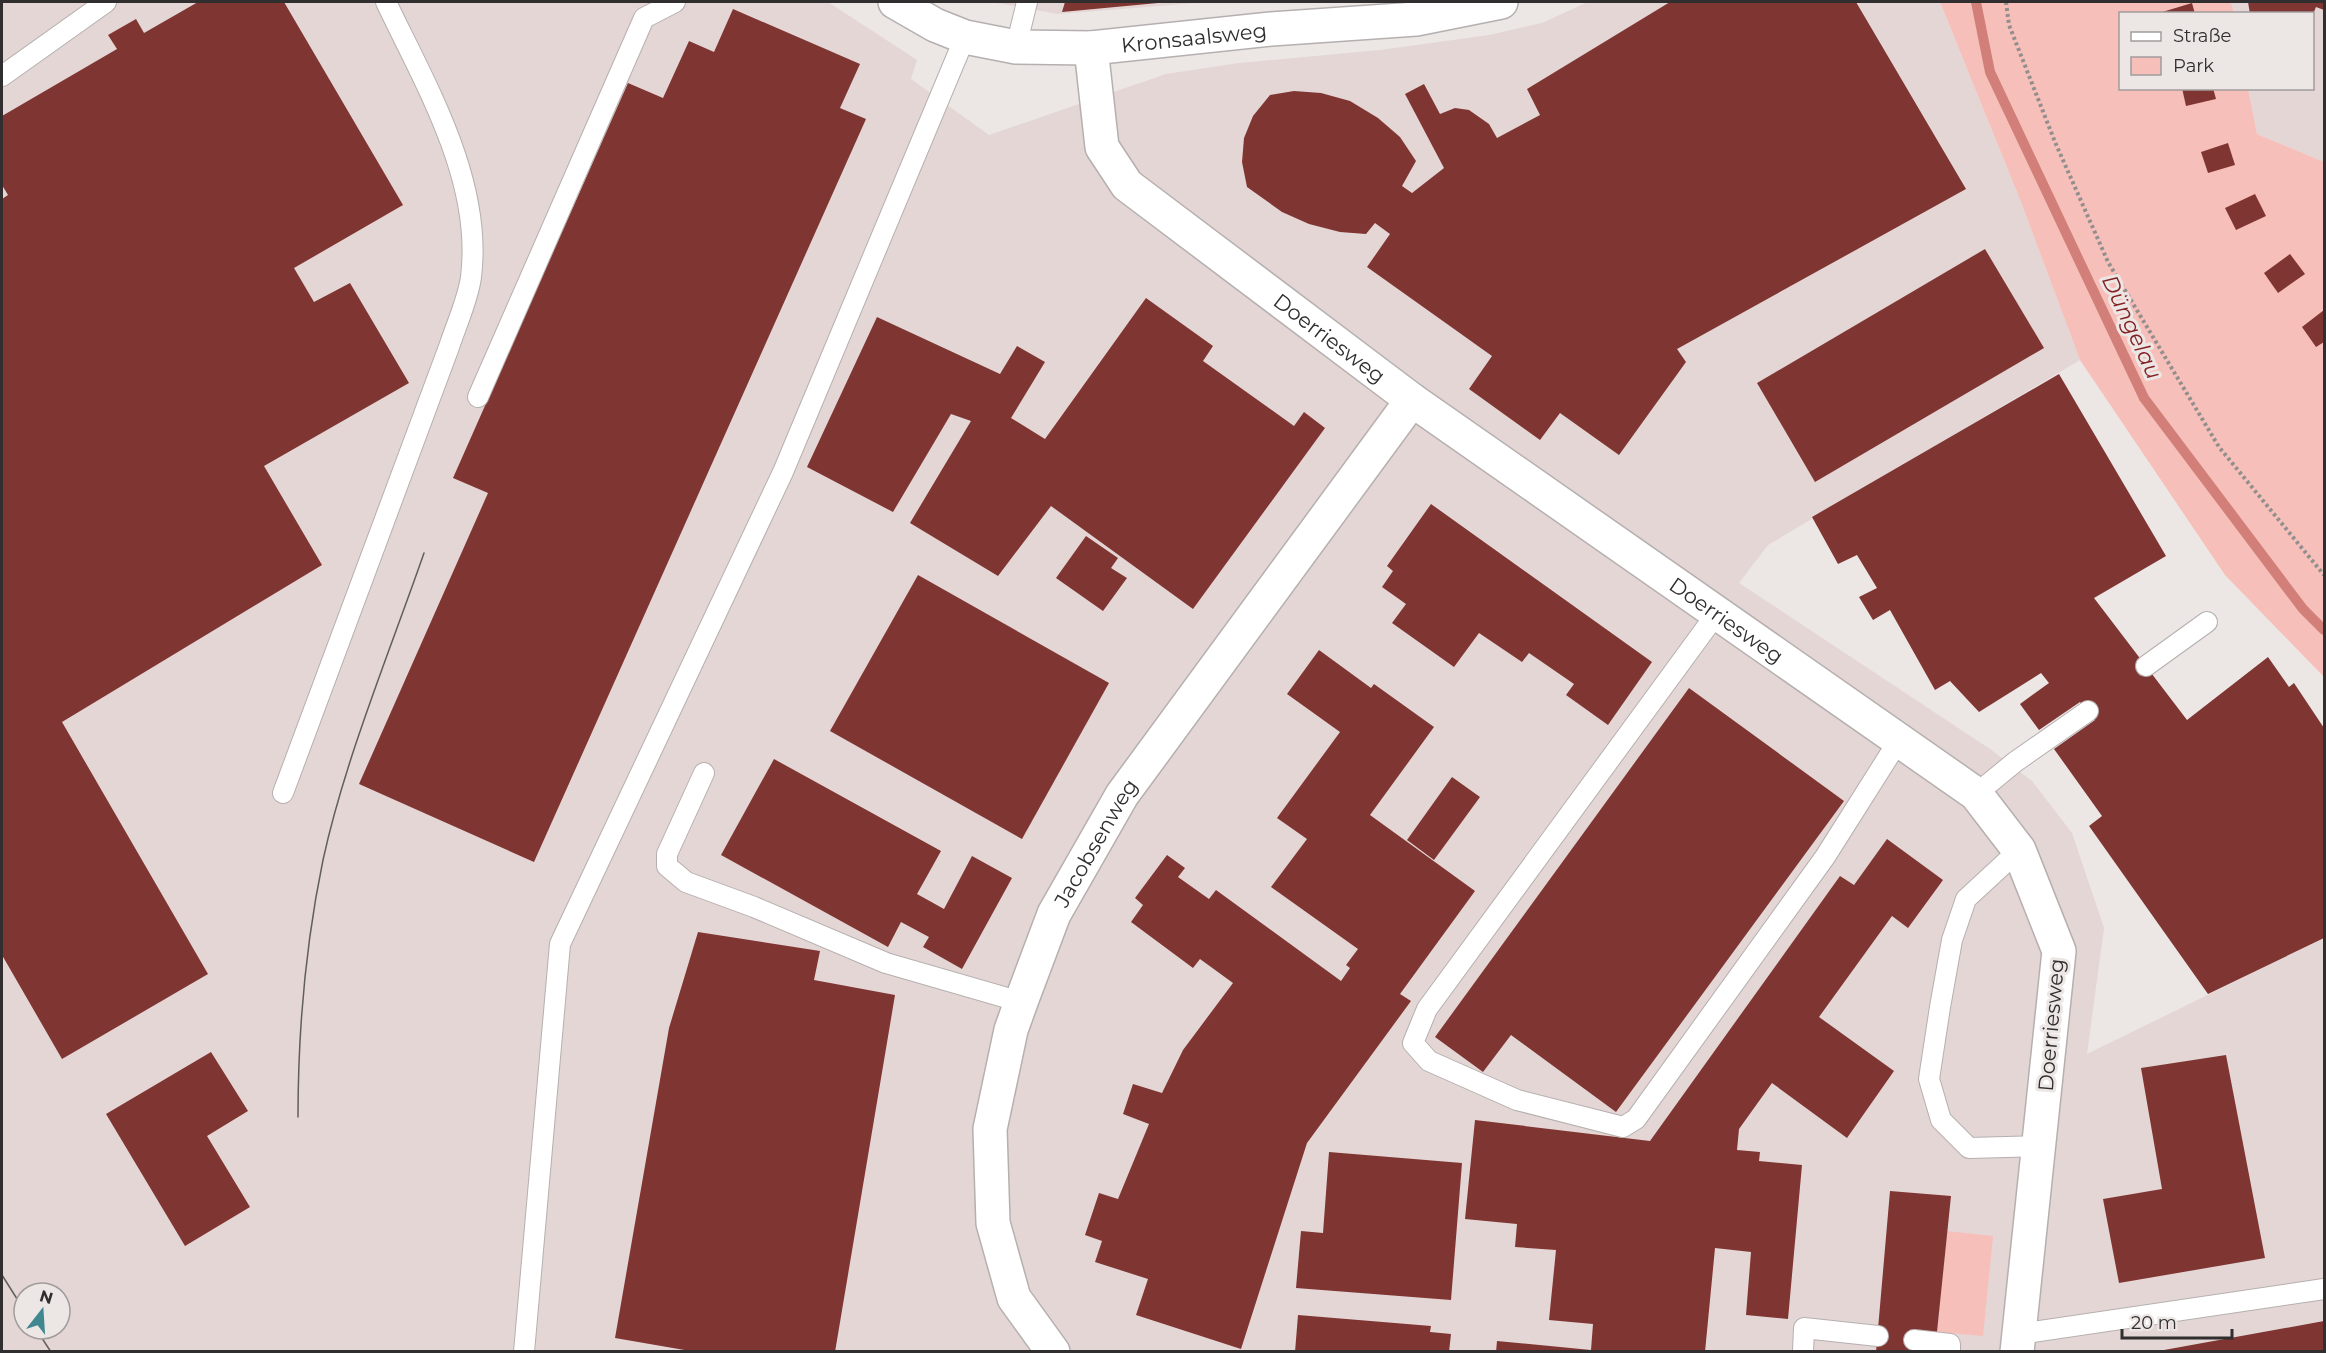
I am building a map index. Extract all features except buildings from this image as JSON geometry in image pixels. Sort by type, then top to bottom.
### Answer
[{"type":"street","name":"Kronsaalsweg","points":[[895,2],[935,25],[965,36],[1016,47],[1091,48],[1271,29],[1416,19],[1501,2]]},
{"type":"street","name":"Doerriesweg","points":[[1091,48],[1102,147],[1127,185],[1412,400],[1976,794],[2019,850],[2059,951],[2018,1343]]},
{"type":"street","name":"Jacobsenweg","points":[[1053,1352],[1014,1298],[993,1223],[990,1130],[1011,1030],[1054,914],[1122,795],[1412,400]]},
{"type":"lane","points":[[2,76],[106,2]]},
{"type":"lane","points":[[283,793],[440,369],[471,279],[471,226],[458,164],[386,2]]},
{"type":"lane","points":[[478,397],[644,18],[675,2]]},
{"type":"lane","points":[[1016,47],[1027,2]]},
{"type":"lane","points":[[524,1352],[560,944],[783,472],[965,36]]},
{"type":"lane","points":[[1717,613],[1426,1009],[1413,1043],[1429,1061],[1517,1100],[1623,1127],[1636,1119],[1825,857],[1899,740]]},
{"type":"lane","points":[[2146,666],[2207,622]]},
{"type":"lane","points":[[1976,794],[2015,762],[2088,711]]},
{"type":"lane","points":[[704,773],[667,854],[667,866],[686,882],[754,907],[886,963],[1021,1002]]},
{"type":"lane","points":[[2019,850],[1966,899],[1952,940],[1929,1079],[1941,1120],[1969,1148],[2039,1146]]},
{"type":"lane","points":[[2018,1343],[2325,1289]]},
{"type":"lane","points":[[1803,1352],[1804,1329],[1878,1336]]},
{"type":"lane","points":[[1914,1340],[1950,1344],[1950,1352]]},
{"type":"path","points":[[2006,2],[2009,25],[2055,142],[2108,262],[2219,447],[2325,575]]},
{"type":"shaded area","points":[[2,2],[828,2],[917,60],[911,79],[989,135],[1166,74],[1239,63],[1380,50],[1489,35],[1542,23],[1588,2],[1940,2],[2021,202],[2080,360],[1768,545],[1739,583],[1990,749],[2032,781],[2072,833],[2104,928],[2087,1054],[2324,938],[2324,1351],[2,1352]]},
{"type":"shaded area","points":[[991,2],[1209,2],[1058,14]]},
{"type":"shaded area","points":[[2231,2],[2324,2],[2324,162],[2257,134],[2248,90],[2314,90],[2314,12],[2234,12]]},
{"type":"green space","points":[[1940,2],[2231,2],[2234,12],[2119,12],[2119,90],[2248,90],[2257,134],[2324,162],[2324,677],[2225,575],[2080,360],[2021,202]]},
{"type":"green space","points":[[1947,1231],[1993,1236],[1983,1336],[1937,1332]]},
{"type":"waterway","name":"Düngelau","points":[[1976,2],[1990,72],[2144,398],[2303,609],[2324,630]]},
{"type":"tram line","points":[[298,1117],[299,1052],[304,988],[323,860],[343,783],[424,553]]},
{"type":"tram line","points":[[2,1275],[12,1291]]},
{"type":"tram line","points":[[44,1341],[51,1352]]}]
